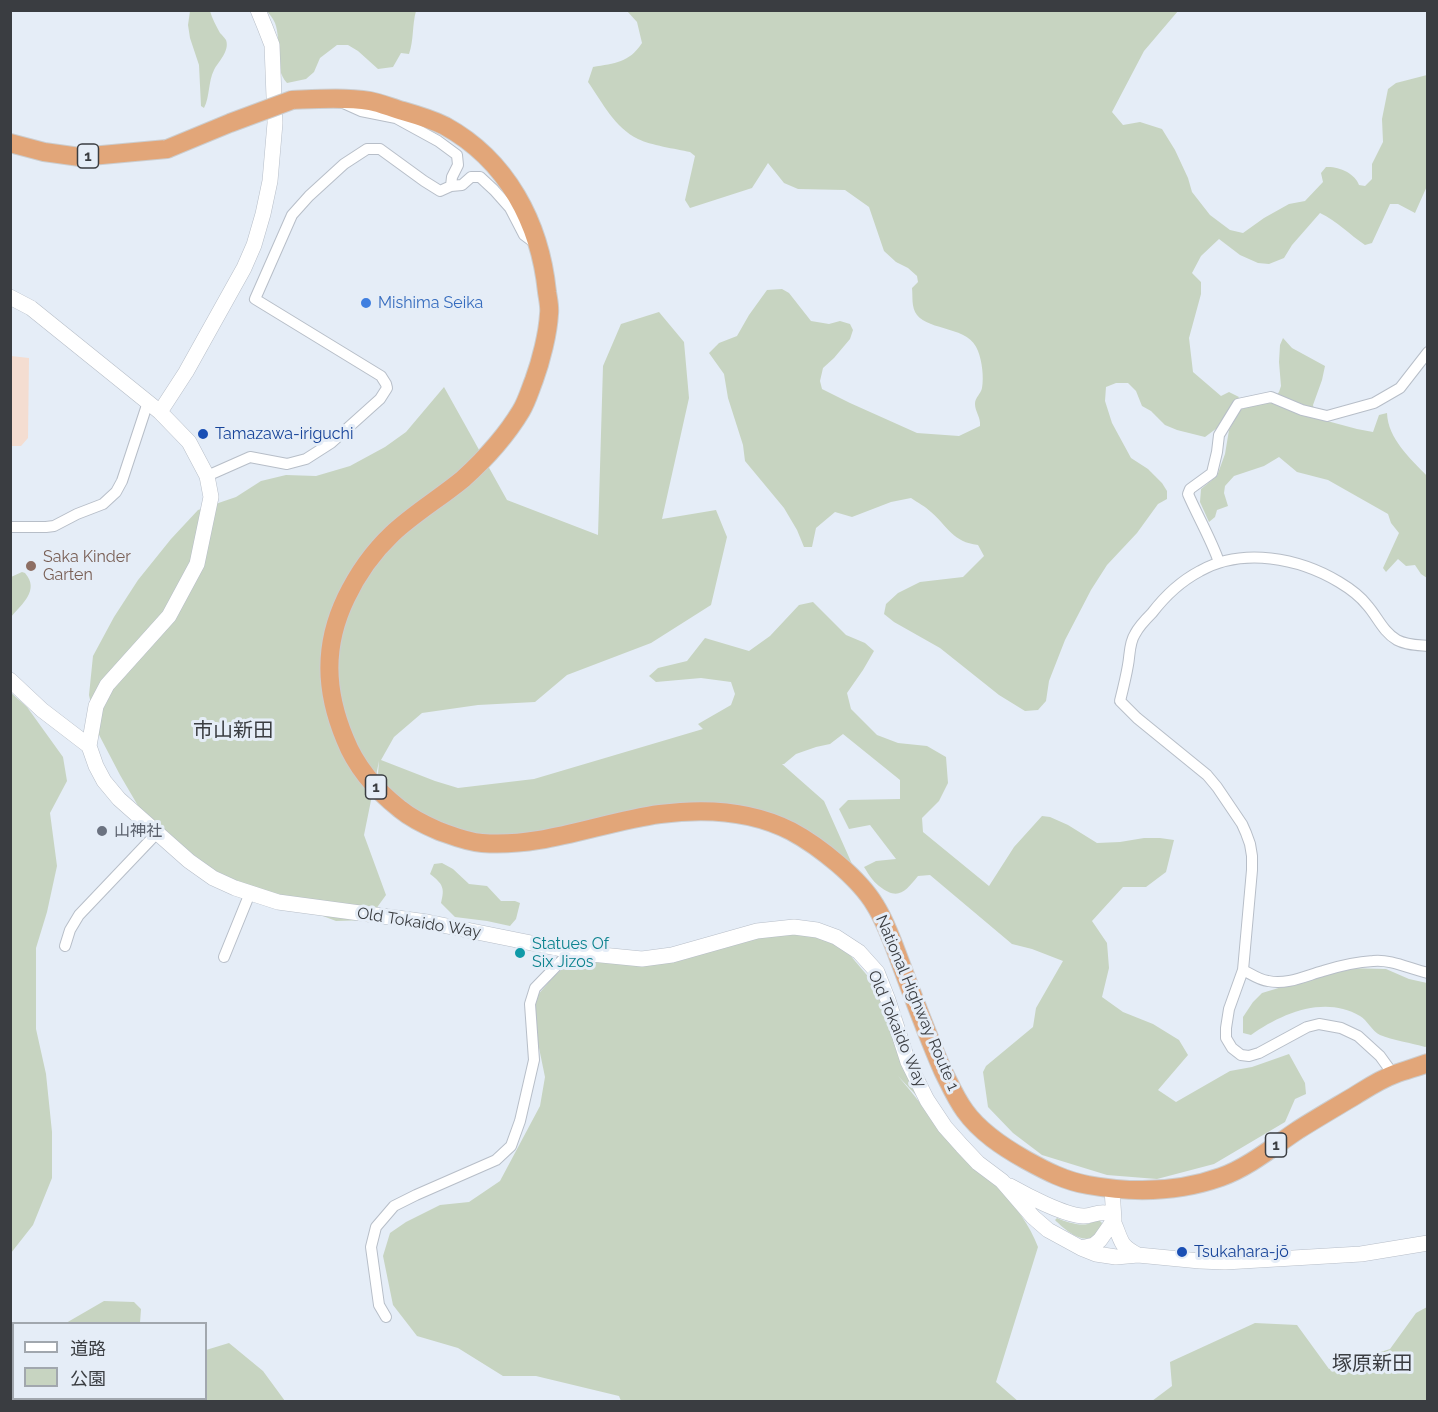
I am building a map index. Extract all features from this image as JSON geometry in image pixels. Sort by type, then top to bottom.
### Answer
[{"type":"highway","name":"National Highway Route 1","points":[[10,143],[44,152],[80,157],[167,149],[292,100],[333,99],[371,102],[426,117],[449,128],[476,147],[512,187],[539,246],[545,272],[549,314],[541,360],[525,406],[498,444],[464,478],[391,534],[367,563],[343,603],[333,633],[328,670],[334,707],[346,745],[365,775],[409,816],[427,826],[463,840],[480,843],[544,839],[655,814],[687,812],[720,811],[742,814],[764,819],[791,831],[812,844],[854,878],[873,901],[887,928],[929,1040],[964,1110],[979,1127],[1008,1149],[1063,1179],[1082,1184],[1110,1206],[1158,1190],[1180,1187],[1226,1175],[1310,1122],[1393,1074],[1428,1063]]},
{"type":"street","points":[[160,412],[186,372],[239,276],[254,245],[263,214],[270,181],[275,123],[272,45],[258,10]]},
{"type":"street","points":[[333,99],[361,111],[396,118],[438,141],[457,155],[458,165],[452,177],[451,186]]},
{"type":"street","points":[[207,476],[250,457],[287,464],[306,459],[339,435],[380,399],[387,388],[381,376],[255,299],[292,215],[344,164],[367,149],[380,149],[440,191],[451,186],[462,186],[471,177],[480,177],[510,208],[524,235],[539,246]]},
{"type":"street","points":[[10,297],[31,308],[160,412],[189,442],[207,476],[211,497],[197,564],[168,616],[107,685],[96,706],[89,746],[42,710],[10,680]]},
{"type":"street","points":[[1219,562],[1188,494],[1190,489],[1212,473],[1219,435],[1238,404],[1271,397],[1302,410],[1327,416],[1374,403],[1400,388],[1428,352]]},
{"type":"street","points":[[10,527],[54,526],[110,499],[122,481],[148,402]]},
{"type":"street","points":[[1393,1074],[1380,1056],[1358,1036],[1341,1028],[1319,1024],[1306,1027],[1259,1053],[1249,1056],[1241,1055],[1232,1048],[1226,1038],[1226,1028],[1229,1009],[1243,970],[1252,870],[1250,844],[1231,808],[1207,775],[1137,718],[1120,701],[1134,635],[1163,599],[1178,586],[1200,571],[1219,562],[1265,558],[1287,560],[1312,568],[1340,582],[1357,595],[1388,633],[1398,640],[1412,645],[1428,646]]},
{"type":"street","name":"Old Tokaido Way","points":[[89,746],[104,781],[119,799],[199,870],[235,888],[278,902],[427,922],[571,951],[642,959],[672,955],[757,931],[794,927],[817,930],[836,937],[859,952],[877,972],[908,1062],[927,1100],[945,1127],[978,1163],[1002,1181],[1033,1217],[1048,1230],[1096,1254],[1226,1262],[1361,1254],[1428,1243]]},
{"type":"street","points":[[65,946],[70,930],[80,915],[157,833]]},
{"type":"street","points":[[224,957],[250,893]]},
{"type":"street","points":[[387,1317],[378,1305],[371,1247],[376,1227],[394,1206],[496,1160],[511,1146],[520,1121],[534,1060],[530,1004],[534,988],[571,951]]},
{"type":"street","points":[[1243,970],[1257,978],[1281,982],[1292,981],[1353,963],[1383,961],[1428,974]]},
{"type":"street","points":[[1002,1181],[1023,1193],[1084,1217],[1110,1206]]},
{"type":"street","points":[[1081,1248],[1094,1245],[1100,1240],[1110,1206]]},
{"type":"street","points":[[1110,1206],[1116,1230],[1124,1245],[1138,1255]]},
{"type":"street","points":[[1048,1230],[1045,1214],[1055,1207]]},
{"type":"shaded area","points":[[11,356],[29,358],[28,438],[21,446],[11,446]]},
{"type":"green space","points":[[190,11],[210,11],[227,44],[212,75],[204,108],[201,106],[199,65],[188,25]]},
{"type":"green space","points":[[267,11],[416,11],[409,54],[401,53],[393,67],[378,69],[348,45],[337,45],[320,58],[314,72],[306,79],[287,83],[280,70],[277,30]]},
{"type":"green space","points":[[627,11],[1178,11],[1144,51],[1112,112],[1123,125],[1140,122],[1162,129],[1175,150],[1192,192],[1210,215],[1230,230],[1243,233],[1289,204],[1305,201],[1323,182],[1321,173],[1326,167],[1346,171],[1359,185],[1365,186],[1372,179],[1372,164],[1383,142],[1382,119],[1388,89],[1396,83],[1427,75],[1427,186],[1415,213],[1398,204],[1390,204],[1372,243],[1365,245],[1320,213],[1292,245],[1284,258],[1269,264],[1258,263],[1240,255],[1219,239],[1201,256],[1192,273],[1201,282],[1201,294],[1189,338],[1193,372],[1221,396],[1229,392],[1239,397],[1221,425],[1205,437],[1165,425],[1151,411],[1142,406],[1136,391],[1128,383],[1116,383],[1106,387],[1105,401],[1112,423],[1131,458],[1148,469],[1162,483],[1167,491],[1167,499],[1158,504],[1137,533],[1107,565],[1065,640],[1049,681],[1046,701],[1038,710],[1025,711],[999,695],[940,648],[884,614],[886,604],[898,593],[920,582],[963,577],[984,556],[978,545],[962,541],[929,510],[911,498],[891,502],[852,517],[835,512],[816,528],[812,547],[804,547],[784,508],[745,461],[743,445],[728,398],[724,374],[709,353],[719,343],[737,336],[767,290],[782,289],[789,293],[811,321],[829,324],[840,321],[850,324],[853,330],[850,339],[823,368],[820,381],[822,389],[917,433],[959,436],[980,426],[975,404],[982,388],[983,374],[982,364],[974,343],[958,333],[930,324],[917,315],[913,305],[912,288],[918,282],[917,276],[884,251],[869,207],[845,190],[798,189],[784,183],[768,163],[752,188],[690,208],[685,200],[695,156],[690,152],[643,141],[630,134],[610,114],[588,82],[593,67],[627,58],[642,43],[637,22]]},
{"type":"green space","points":[[659,312],[684,342],[689,398],[662,519],[716,510],[727,537],[711,605],[651,643],[567,675],[535,702],[478,705],[422,713],[394,737],[381,760],[458,788],[534,779],[703,729],[698,724],[731,705],[735,694],[731,682],[701,678],[656,682],[649,676],[658,668],[687,661],[705,638],[749,651],[770,636],[799,605],[813,602],[846,635],[865,643],[874,651],[847,693],[851,709],[877,735],[898,743],[927,746],[946,757],[948,783],[939,801],[922,818],[923,832],[989,886],[1014,847],[1042,816],[1068,825],[1097,843],[1144,838],[1174,840],[1166,872],[1146,887],[1123,887],[1092,921],[1107,943],[1109,968],[1102,997],[1123,1012],[1153,1024],[1179,1040],[1188,1055],[1158,1090],[1176,1102],[1230,1071],[1252,1067],[1289,1054],[1305,1083],[1306,1094],[1295,1099],[1285,1122],[1214,1164],[1157,1179],[1107,1175],[1042,1155],[1013,1133],[988,1107],[983,1072],[986,1066],[1033,1027],[1036,1008],[1063,961],[1012,944],[930,875],[918,876],[905,890],[896,894],[886,891],[874,882],[864,867],[876,861],[896,859],[870,825],[849,829],[839,809],[848,800],[900,799],[900,780],[843,734],[830,744],[796,754],[782,764],[824,801],[852,864],[759,813],[730,808],[508,843],[434,829],[377,787],[379,761],[364,835],[386,895],[368,920],[336,921],[226,879],[151,828],[97,731],[89,695],[93,656],[114,617],[138,580],[198,510],[236,497],[261,481],[286,475],[316,476],[350,466],[385,447],[406,432],[444,387],[507,500],[598,535],[603,366],[621,324]]},
{"type":"green space","points":[[1283,338],[1292,348],[1325,366],[1313,405],[1316,418],[1373,432],[1379,415],[1387,413],[1391,431],[1396,440],[1427,476],[1427,578],[1415,565],[1406,566],[1398,559],[1386,572],[1383,568],[1399,533],[1391,523],[1388,514],[1328,480],[1297,472],[1279,457],[1264,466],[1234,476],[1225,486],[1224,493],[1228,506],[1217,510],[1215,517],[1209,522],[1200,502],[1201,489],[1217,476],[1225,454],[1229,430],[1240,410],[1251,405],[1270,402],[1279,392],[1281,386],[1280,345]]},
{"type":"green space","points":[[22,572],[29,579],[30,591],[11,617],[11,577]]},
{"type":"green space","points":[[10,692],[27,707],[63,757],[67,781],[50,813],[57,866],[36,948],[36,1029],[46,1074],[52,1132],[52,1178],[33,1225],[11,1253]]},
{"type":"green space","points":[[442,863],[453,869],[469,884],[487,886],[501,901],[520,903],[516,919],[510,926],[455,917],[441,903],[442,887],[430,874],[434,864]]},
{"type":"green space","points":[[805,933],[844,948],[882,993],[930,1110],[898,1076],[951,1140],[1000,1190],[1022,1216],[1031,1231],[1038,1247],[996,1382],[1019,1402],[621,1401],[619,1396],[536,1376],[503,1376],[458,1348],[417,1336],[393,1305],[383,1256],[390,1233],[440,1205],[469,1202],[500,1181],[540,1106],[545,1077],[530,1004],[554,976],[581,953],[659,957],[720,942]]},
{"type":"green space","points":[[1345,968],[1386,969],[1409,979],[1427,983],[1428,1046],[1380,1035],[1360,1016],[1332,1007],[1318,1007],[1289,1014],[1251,1035],[1243,1033],[1243,1017],[1262,993]]},
{"type":"green space","points":[[1057,1218],[1077,1224],[1088,1224],[1098,1219],[1102,1223],[1095,1236],[1085,1239],[1068,1231],[1055,1220]]},
{"type":"green space","points":[[104,1301],[134,1302],[141,1309],[140,1322],[68,1322]]},
{"type":"green space","points":[[1427,1307],[1427,1401],[1152,1401],[1172,1386],[1170,1362],[1255,1323],[1297,1325],[1329,1369],[1390,1349],[1416,1313]]},
{"type":"green space","points":[[11,1338],[12,1400],[207,1400],[207,1350],[229,1343],[263,1371],[285,1401],[11,1401]]},
{"type":"place","name":"Mishima Seika","points":[[366,303]]},
{"type":"place","name":"Tamazawa-iriguchi","points":[[203,434]]},
{"type":"place","name":"Saka Kinder Garten","points":[[31,566]]},
{"type":"place","name":"山神社","points":[[102,831]]},
{"type":"place","name":"Statues Of Six Jizos","points":[[520,953]]},
{"type":"place","name":"Tsukahara-jō","points":[[1182,1252]]},
{"type":"district","name":"市山新田","points":[[233,731]]},
{"type":"district","name":"塚原新田","points":[[1372,1364]]}]
